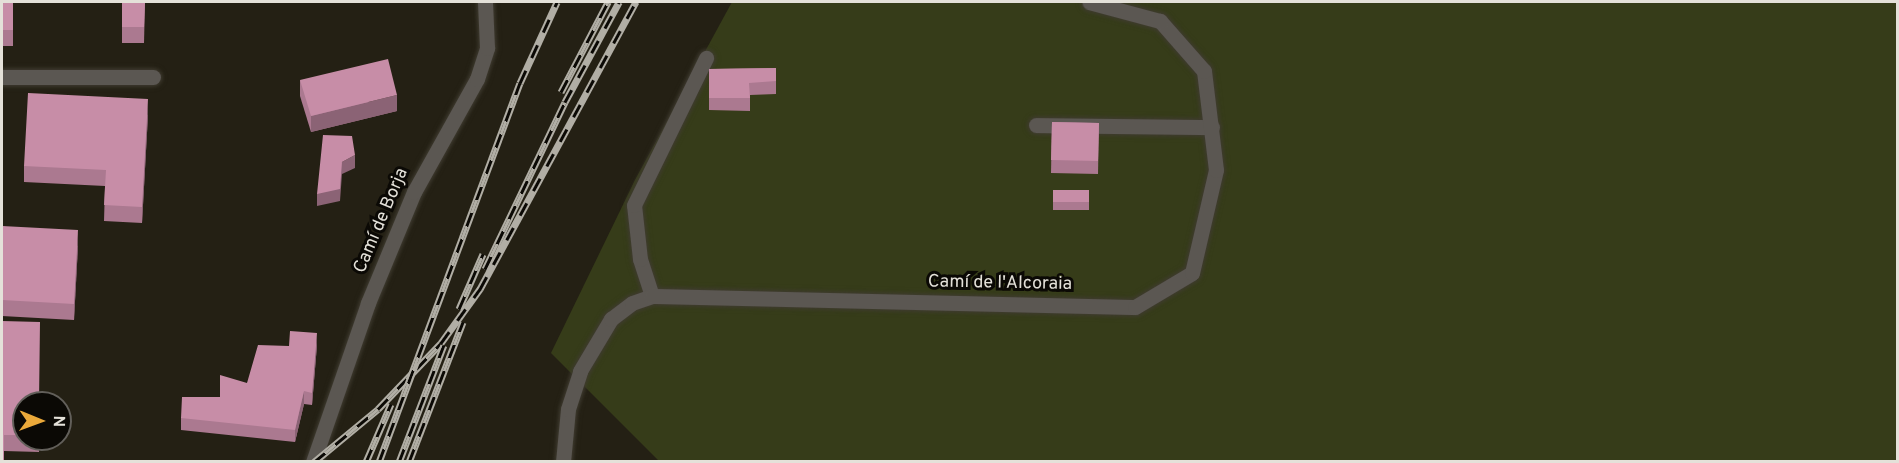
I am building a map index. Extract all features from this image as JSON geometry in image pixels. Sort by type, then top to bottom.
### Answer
[{"type":"street","name":"Camí de Borja","points":[[314,462],[368,303],[414,192],[477,79],[487,48],[485,2]]},
{"type":"street","name":"Camí de l'Alcoraia","points":[[563,462],[568,409],[580,371],[610,319],[632,303],[652,296],[1136,307],[1192,273],[1216,170],[1204,71],[1160,21],[1089,2]]},
{"type":"street","points":[[652,296],[640,259],[634,205],[706,58]]},
{"type":"street","points":[[2,77],[153,77]]},
{"type":"street","points":[[1036,125],[1212,127]]},
{"type":"green space","points":[[732,2],[1897,2],[1897,461],[659,461],[551,353],[635,180]]},
{"type":"building","points":[[2,2],[13,2],[13,30],[2,30]]},
{"type":"building","points":[[122,2],[145,2],[144,27],[122,27]]},
{"type":"building","points":[[388,59],[397,95],[311,116],[300,80]]},
{"type":"building","points":[[776,68],[776,81],[749,83],[750,98],[709,98],[709,69]]},
{"type":"building","points":[[28,93],[148,99],[142,207],[104,205],[106,170],[24,166]]},
{"type":"building","points":[[1052,122],[1099,123],[1098,161],[1051,160]]},
{"type":"building","points":[[323,135],[352,136],[355,155],[342,162],[340,189],[317,194]]},
{"type":"building","points":[[1053,190],[1089,190],[1089,202],[1053,202]]},
{"type":"building","points":[[2,226],[78,230],[74,304],[2,300]]},
{"type":"building","points":[[2,321],[40,322],[39,391],[12,391],[12,435],[4,435],[4,462],[2,462]]},
{"type":"building","points":[[290,331],[317,333],[312,393],[304,391],[295,430],[181,418],[182,397],[220,397],[220,375],[247,383],[258,345],[289,346]]},
{"type":"railway","points":[[379,462],[520,83],[557,2]]},
{"type":"railway","points":[[561,92],[608,2]]},
{"type":"railway","points":[[485,269],[565,102],[619,2]]},
{"type":"railway","points":[[314,462],[378,409],[441,343],[480,289],[636,2]]},
{"type":"railway","points":[[459,309],[483,254]]},
{"type":"railway","points":[[409,462],[463,322]]},
{"type":"railway","points":[[399,462],[444,345]]},
{"type":"railway","points":[[366,462],[391,404]]}]
